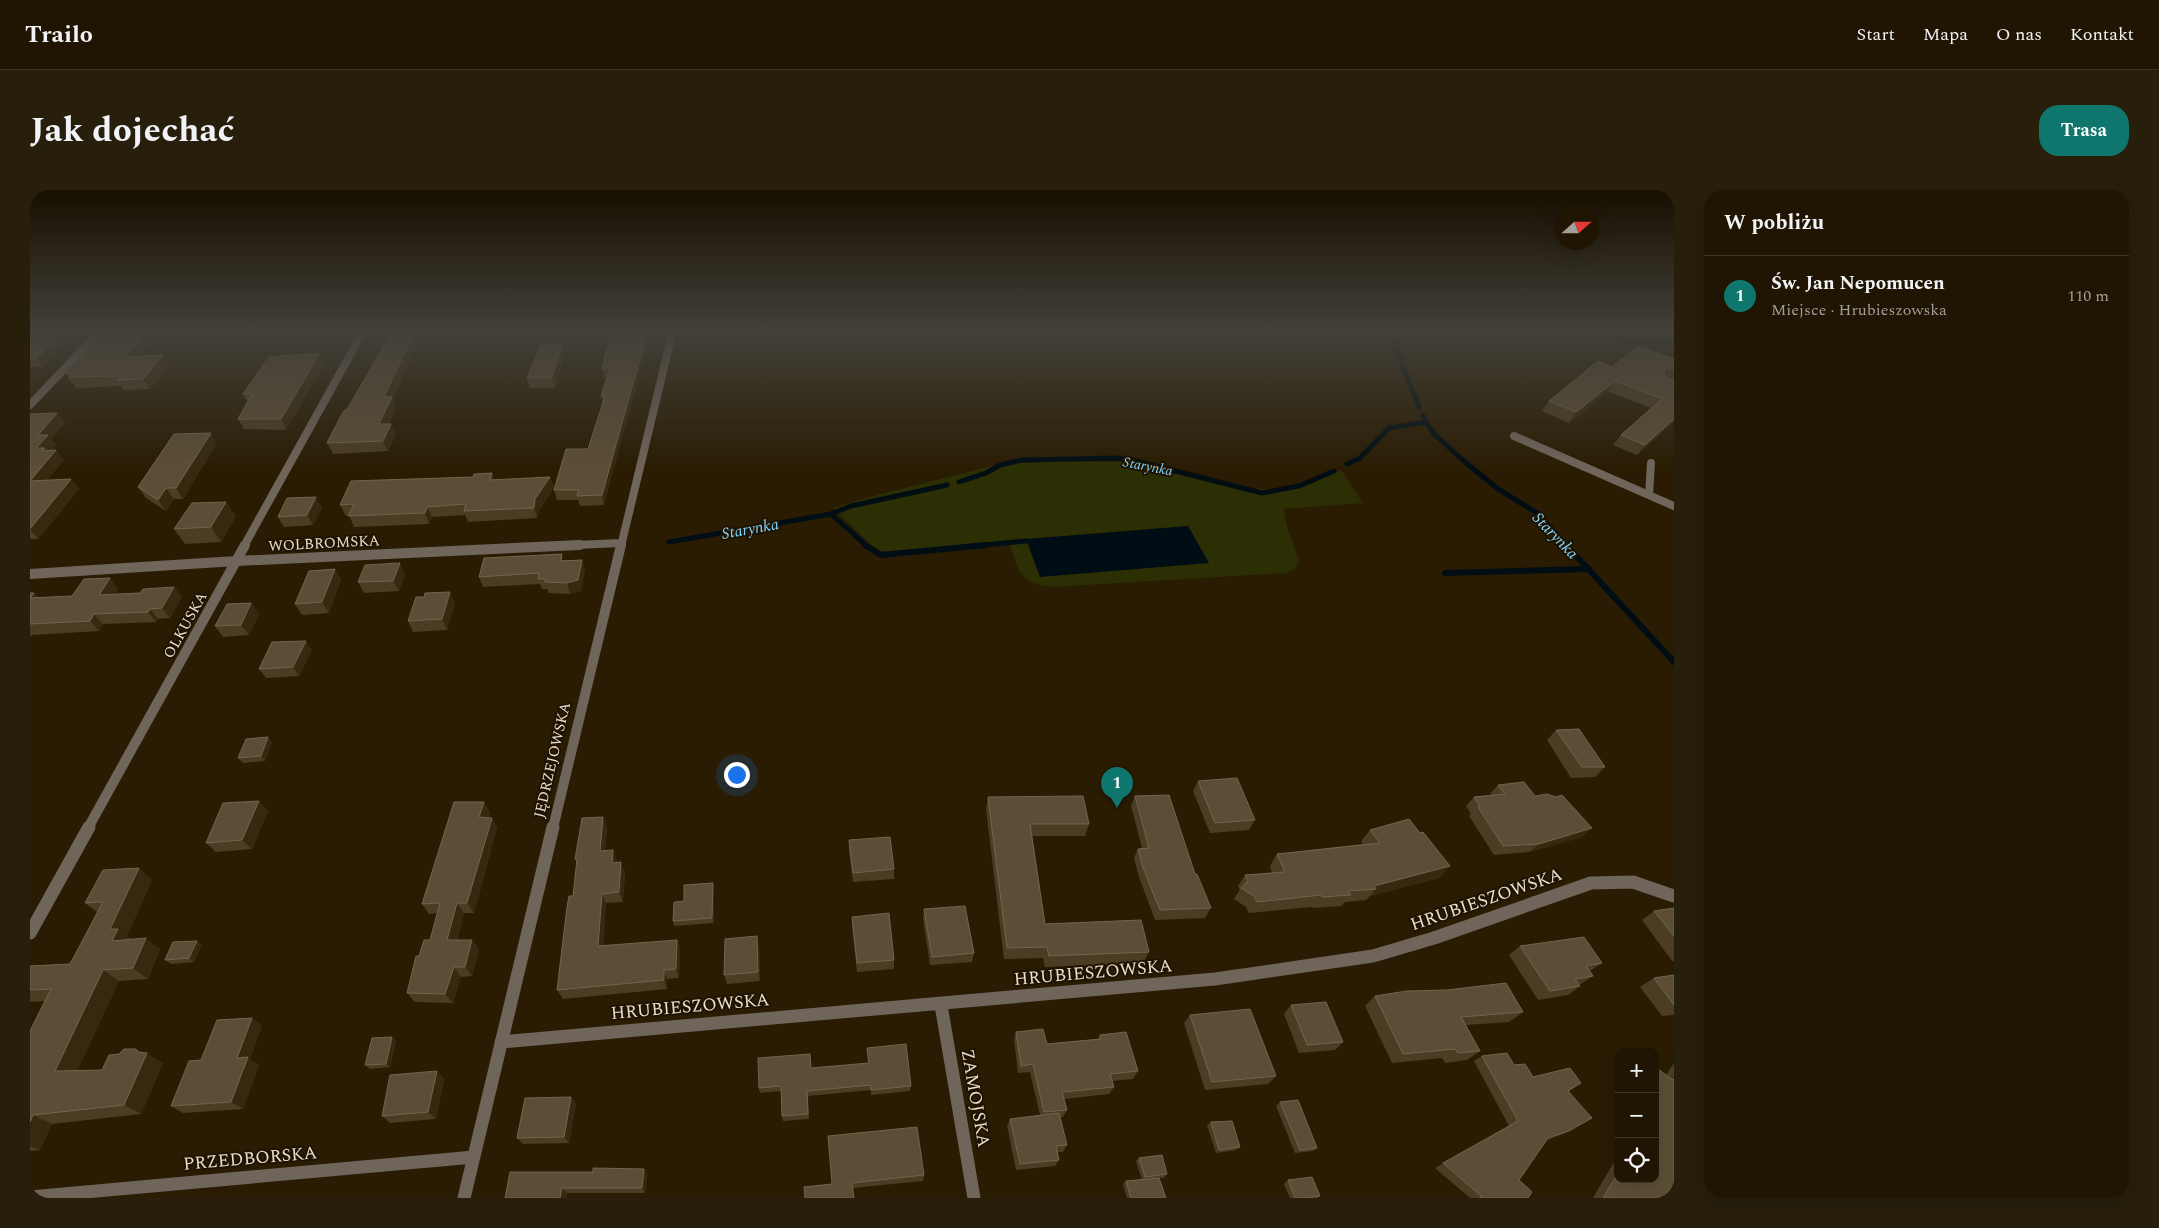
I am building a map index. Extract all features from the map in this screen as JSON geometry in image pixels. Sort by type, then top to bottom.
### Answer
[{"type":"street","points":[[30,405],[56,377]]},
{"type":"street","name":"OLKUSKA","points":[[30,933],[338,377]]},
{"type":"street","name":"JĘDRZEJOWSKA","points":[[464,1198],[661,377]]},
{"type":"street","points":[[1514,436],[1674,506]]},
{"type":"street","points":[[1649,495],[1651,464]]},
{"type":"street","name":"WOLBROMSKA","points":[[30,574],[237,561],[620,543]]},
{"type":"street","name":"HRUBIESZOWSKA","points":[[502,1042],[941,1005],[1215,979],[1372,956],[1434,938],[1591,884],[1606,881],[1633,881],[1674,896]]},
{"type":"street","name":"ZAMOJSKA","points":[[941,1005],[974,1198]]},
{"type":"street","name":"PRZEDBORSKA","points":[[30,1197],[474,1157]]},
{"type":"green space","points":[[1142,462],[1248,488],[1277,490],[1341,470],[1363,503],[1284,509],[1286,523],[1299,561],[1295,569],[1286,573],[1052,587],[1026,579],[1018,567],[1009,542],[879,552],[833,508],[999,464]]},
{"type":"shaded area","points":[[1188,526],[1209,563],[1040,577],[1026,539]]},
{"type":"building","points":[[120,377],[145,377],[143,379],[117,380]]},
{"type":"building","points":[[255,377],[306,377],[281,419],[238,419],[252,394],[243,394]]},
{"type":"building","points":[[366,377],[393,377],[384,397],[392,397],[379,424],[391,424],[383,441],[327,443],[343,412],[348,408]]},
{"type":"building","points":[[607,377],[635,377],[602,495],[577,496],[579,490],[554,490],[566,449],[588,449],[605,396],[601,396]]},
{"type":"building","points":[[1578,377],[1665,377],[1674,381],[1674,419],[1645,445],[1621,435],[1662,399],[1615,381],[1576,412],[1549,401]]},
{"type":"building","points":[[57,413],[38,435],[48,435],[36,448],[45,448],[42,451],[56,450],[30,481],[30,414]]},
{"type":"building","points":[[211,433],[176,488],[166,488],[158,500],[138,487],[174,434]]},
{"type":"building","points":[[492,473],[490,480],[550,477],[535,499],[534,508],[464,511],[466,504],[427,507],[425,513],[348,516],[354,504],[340,505],[351,481],[473,477],[474,474]]},
{"type":"building","points":[[71,479],[30,529],[30,481]]},
{"type":"building","points":[[316,497],[307,515],[278,517],[287,498]]},
{"type":"building","points":[[226,502],[211,527],[174,529],[192,503]]},
{"type":"building","points":[[562,554],[561,561],[582,560],[578,580],[567,583],[545,582],[545,579],[538,579],[539,573],[479,577],[484,558]]},
{"type":"building","points":[[400,563],[393,581],[358,582],[365,565]]},
{"type":"building","points":[[335,569],[322,602],[295,604],[309,571]]},
{"type":"building","points":[[110,578],[99,595],[140,593],[143,589],[174,587],[162,608],[150,609],[148,612],[94,614],[90,621],[30,624],[30,598],[72,596],[84,579]]},
{"type":"building","points":[[450,592],[442,619],[408,621],[416,597],[424,597],[425,593]]},
{"type":"building","points":[[251,603],[241,625],[215,626],[227,604]]},
{"type":"building","points":[[306,641],[293,667],[259,669],[272,642]]},
{"type":"building","points":[[1579,729],[1605,767],[1582,767],[1556,730]]},
{"type":"building","points":[[268,737],[261,756],[238,758],[246,739]]},
{"type":"building","points":[[1237,778],[1255,820],[1215,823],[1198,781]]},
{"type":"building","points":[[1524,782],[1535,796],[1547,794],[1556,797],[1562,795],[1592,828],[1539,844],[1503,846],[1478,807],[1480,807],[1474,797],[1505,794],[1498,785]]},
{"type":"building","points":[[1169,795],[1195,874],[1197,874],[1211,908],[1160,910],[1143,868],[1138,849],[1149,848],[1135,796]]},
{"type":"building","points":[[1083,796],[1089,824],[1030,824],[1045,924],[1141,920],[1149,952],[1049,956],[1047,947],[1007,948],[988,797]]},
{"type":"building","points":[[259,801],[242,840],[206,843],[223,803]]},
{"type":"building","points":[[454,802],[484,802],[479,817],[492,818],[467,903],[457,903],[447,940],[472,940],[465,967],[454,967],[445,994],[407,993],[416,956],[419,956],[424,940],[430,940],[440,903],[422,904]]},
{"type":"building","points":[[603,817],[600,851],[613,850],[612,863],[621,862],[619,892],[602,894],[598,946],[677,940],[676,969],[664,970],[664,980],[557,990],[567,907],[569,896],[573,896],[577,859],[575,859],[582,818]]},
{"type":"building","points":[[1409,819],[1420,833],[1423,832],[1450,866],[1374,886],[1376,889],[1348,891],[1351,895],[1322,897],[1321,895],[1257,902],[1254,896],[1241,888],[1248,881],[1245,875],[1285,872],[1277,854],[1380,843],[1370,830]]},
{"type":"building","points":[[890,837],[894,869],[853,873],[849,840]]},
{"type":"building","points":[[139,868],[110,929],[118,929],[112,941],[146,938],[133,968],[103,970],[55,1071],[102,1070],[109,1055],[119,1054],[124,1049],[136,1049],[138,1052],[147,1053],[124,1105],[33,1115],[30,1122],[30,1031],[51,989],[30,990],[30,966],[70,964],[103,902],[85,903],[103,870]]},
{"type":"building","points":[[713,883],[712,918],[673,921],[674,902],[684,901],[684,885]]},
{"type":"building","points":[[965,906],[974,953],[932,957],[924,909]]},
{"type":"building","points":[[1674,908],[1674,936],[1654,911]]},
{"type":"building","points":[[889,913],[894,960],[857,963],[852,917]]},
{"type":"building","points":[[757,936],[758,972],[724,975],[725,939]]},
{"type":"building","points":[[1584,937],[1602,963],[1586,966],[1593,976],[1575,979],[1580,986],[1550,991],[1520,946]]},
{"type":"building","points":[[197,941],[189,958],[165,960],[173,942]]},
{"type":"building","points":[[1674,975],[1674,1005],[1654,978]]},
{"type":"building","points":[[1506,983],[1523,1012],[1461,1017],[1480,1051],[1458,1053],[1455,1049],[1403,1054],[1375,996],[1407,991],[1447,990]]},
{"type":"building","points":[[1326,1002],[1343,1042],[1307,1045],[1291,1005]]},
{"type":"building","points":[[1250,1009],[1276,1076],[1212,1082],[1190,1015]]},
{"type":"building","points":[[252,1018],[237,1058],[248,1057],[231,1102],[171,1106],[189,1061],[201,1060],[217,1020]]},
{"type":"building","points":[[1043,1029],[1047,1044],[1101,1039],[1100,1035],[1126,1032],[1138,1071],[1110,1074],[1114,1087],[1062,1092],[1067,1110],[1044,1112],[1033,1064],[1021,1066],[1016,1032]]},
{"type":"building","points":[[392,1037],[386,1064],[365,1065],[372,1038]]},
{"type":"building","points":[[906,1044],[911,1086],[871,1090],[871,1085],[807,1091],[808,1114],[782,1116],[781,1086],[759,1088],[758,1058],[810,1054],[811,1068],[869,1063],[867,1048]]},
{"type":"building","points":[[1507,1053],[1514,1065],[1525,1064],[1533,1077],[1570,1068],[1581,1083],[1568,1091],[1592,1118],[1569,1131],[1548,1138],[1519,1180],[1532,1192],[1528,1198],[1480,1198],[1481,1196],[1443,1163],[1518,1121],[1482,1056]]},
{"type":"building","points":[[1659,1070],[1674,1079],[1674,1198],[1603,1198],[1614,1180],[1614,1183],[1659,1183]]},
{"type":"building","points":[[437,1071],[428,1112],[382,1116],[390,1075]]},
{"type":"building","points":[[571,1097],[564,1137],[517,1138],[525,1098]]},
{"type":"building","points":[[1298,1100],[1317,1148],[1300,1150],[1280,1102]]},
{"type":"building","points":[[1059,1113],[1067,1145],[1056,1146],[1059,1160],[1020,1164],[1010,1119]]},
{"type":"building","points":[[1232,1121],[1240,1147],[1219,1150],[1211,1122]]},
{"type":"building","points":[[917,1127],[924,1175],[852,1183],[854,1198],[805,1198],[804,1187],[832,1184],[828,1136]]},
{"type":"building","points":[[1162,1155],[1167,1174],[1145,1177],[1139,1158]]},
{"type":"building","points":[[593,1168],[644,1169],[642,1188],[562,1188],[560,1198],[505,1198],[510,1172],[593,1172]]},
{"type":"building","points":[[1312,1177],[1320,1196],[1295,1198],[1288,1180]]},
{"type":"building","points":[[1159,1178],[1166,1198],[1131,1198],[1126,1181]]},
{"type":"waterway","name":"Starynka","points":[[1407,377],[1419,407]]},
{"type":"waterway","name":"Starynka","points":[[1423,416],[1426,422]]},
{"type":"waterway","name":"Starynka","points":[[1347,464],[1360,458],[1389,428],[1426,422]]},
{"type":"waterway","name":"Starynka","points":[[1426,422],[1434,434],[1465,462],[1498,489],[1537,513],[1567,546]]},
{"type":"waterway","name":"Starynka","points":[[959,482],[986,473],[1000,465],[1022,460],[1116,458],[1132,460],[1262,493],[1299,486],[1334,471]]},
{"type":"waterway","name":"Starynka","points":[[831,514],[851,506],[947,485]]},
{"type":"waterway","name":"Starynka","points":[[669,542],[831,514]]},
{"type":"waterway","name":"Starynka","points":[[831,514],[867,546]]},
{"type":"waterway","name":"Starynka","points":[[973,546],[1026,541]]},
{"type":"waterway","name":"Starynka","points":[[865,545],[881,555],[986,545]]},
{"type":"waterway","name":"Starynka","points":[[1566,545],[1588,569]]},
{"type":"waterway","points":[[1445,573],[1588,569]]},
{"type":"waterway","name":"Starynka","points":[[1588,569],[1674,662]]},
{"type":"place","name":"Św. Jan Nepomucen","points":[[1117,808]]}]
